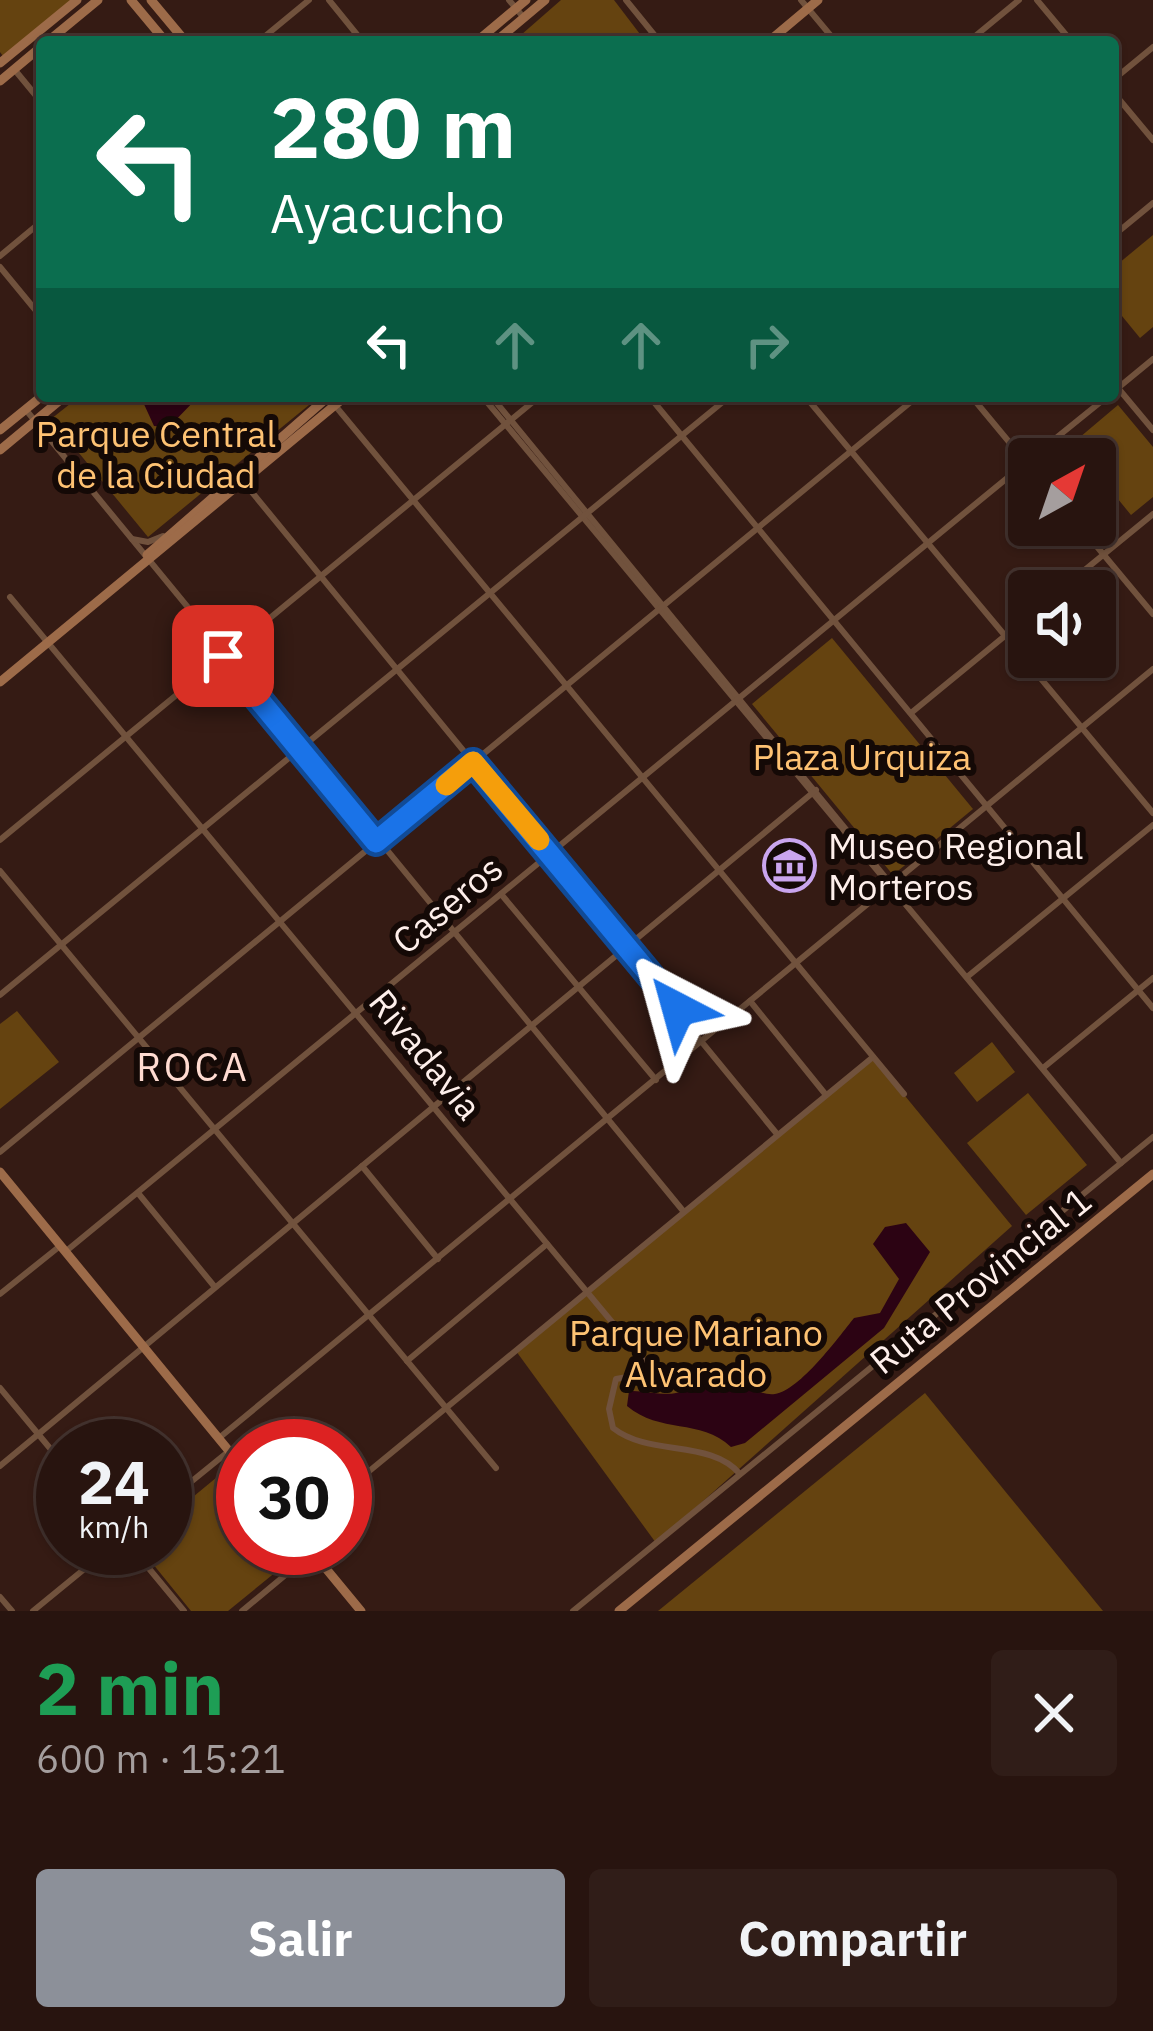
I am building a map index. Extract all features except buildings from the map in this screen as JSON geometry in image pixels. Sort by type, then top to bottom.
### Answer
[{"type":"street","points":[[36,96],[2,58],[77,0]]},
{"type":"street","points":[[54,36],[98,0]]},
{"type":"street","points":[[131,0],[161,36]]},
{"type":"street","points":[[151,0],[181,36]]},
{"type":"street","points":[[265,36],[309,0]]},
{"type":"street","points":[[329,0],[358,36]]},
{"type":"street","points":[[483,36],[526,0]]},
{"type":"street","points":[[499,36],[516,9],[545,0]]},
{"type":"street","points":[[626,0],[655,36]]},
{"type":"street","points":[[774,36],[804,4],[818,0]]},
{"type":"street","points":[[975,36],[1018,0]]},
{"type":"street","points":[[1037,0],[1067,36]]},
{"type":"street","points":[[804,4],[831,36]]},
{"type":"street","points":[[1119,75],[1153,46]]},
{"type":"street","points":[[0,81],[36,51]]},
{"type":"street","points":[[1119,99],[1153,140]]},
{"type":"street","points":[[1119,231],[1153,203]]},
{"type":"street","points":[[0,256],[36,226]]},
{"type":"street","points":[[0,267],[36,311]]},
{"type":"street","name":"Caseros","points":[[1119,387],[1153,359]]},
{"type":"street","points":[[1119,398],[1153,430]]},
{"type":"street","points":[[0,430],[36,401]]},
{"type":"street","points":[[0,450],[58,402]]},
{"type":"street","points":[[0,682],[329,402]]},
{"type":"street","points":[[333,402],[904,1094]]},
{"type":"street","points":[[492,402],[1121,1163]]},
{"type":"street","points":[[0,840],[533,402]]},
{"type":"street","points":[[654,402],[1153,1008]]},
{"type":"street","points":[[0,995],[723,402]]},
{"type":"street","points":[[810,402],[1153,813]]},
{"type":"street","points":[[0,1152],[911,402]]},
{"type":"street","points":[[975,402],[1008,439]]},
{"type":"street","name":"Caseros","points":[[1057,438],[1101,402]]},
{"type":"street","points":[[26,410],[299,749],[684,1212]]},
{"type":"street","points":[[145,560],[163,536],[239,477]]},
{"type":"street","points":[[239,477],[628,946],[777,1134]]},
{"type":"street","name":"Caseros","points":[[0,1294],[138,1193],[1008,478]]},
{"type":"street","points":[[1085,570],[1153,514]]},
{"type":"street","points":[[129,538],[148,542],[163,536]]},
{"type":"street","points":[[1096,546],[1153,614]]},
{"type":"street","name":"Rivadavia","points":[[10,597],[651,1370],[616,1379],[609,1409],[613,1428],[688,1454],[720,1456],[740,1474]]},
{"type":"street","points":[[910,714],[1008,634]]},
{"type":"street","points":[[243,1419],[1153,669]]},
{"type":"street","points":[[56,1419],[813,792]]},
{"type":"street","points":[[967,977],[1153,825]]},
{"type":"street","points":[[0,871],[496,1468]]},
{"type":"street","points":[[501,894],[656,1080]]},
{"type":"street","points":[[1042,1068],[1153,978]]},
{"type":"street","points":[[750,1001],[826,1095]]},
{"type":"street","points":[[372,1469],[873,1057]]},
{"type":"street","points":[[573,1611],[1153,1137]]},
{"type":"street","points":[[362,1166],[438,1259]]},
{"type":"street","points":[[0,1172],[216,1434]]},
{"type":"street","name":"Ruta Provincial 1","points":[[619,1611],[1153,1174]]},
{"type":"street","points":[[138,1193],[214,1286]]},
{"type":"street","points":[[407,1361],[547,1244]]},
{"type":"street","points":[[0,1388],[36,1432]]},
{"type":"street","points":[[0,1466],[36,1436]]},
{"type":"street","points":[[192,1481],[216,1462]]},
{"type":"street","points":[[33,1611],[77,1575]]},
{"type":"street","points":[[154,1575],[184,1611]]},
{"type":"street","points":[[242,1611],[283,1575]]},
{"type":"street","points":[[331,1575],[361,1611]]},
{"type":"street","points":[[0,1597],[12,1611]]},
{"type":"green space","points":[[0,0],[77,0],[5,59],[0,52]]},
{"type":"green space","points":[[561,0],[614,0],[641,36],[520,36]]},
{"type":"green space","points":[[1153,235],[1153,327],[1140,338],[1119,312],[1119,263]]},
{"type":"green space","name":"Parque Central de la Ciudad","points":[[72,402],[313,402],[148,537],[51,419]]},
{"type":"green space","points":[[1118,405],[1153,447],[1153,497],[1131,515],[1116,497],[1116,438],[1079,438]]},
{"type":"green space","name":"Plaza Urquiza","points":[[832,638],[973,809],[893,875],[752,704]]},
{"type":"green space","points":[[17,1011],[59,1062],[0,1109],[0,1024]]},
{"type":"green space","points":[[992,1042],[1015,1072],[977,1102],[954,1073]]},
{"type":"green space","name":"Parque Mariano Alvarado","points":[[873,1057],[1012,1226],[656,1543],[516,1351]]},
{"type":"green space","points":[[1028,1093],[1087,1165],[1026,1215],[967,1143]]},
{"type":"green space","points":[[925,1393],[1103,1611],[658,1611]]},
{"type":"green space","points":[[216,1478],[216,1575],[272,1575],[228,1611],[191,1611],[162,1575],[192,1575],[192,1498]]},
{"type":"shaded area","points":[[143,402],[193,402],[169,427],[154,426]]},
{"type":"shaded area","points":[[906,1223],[930,1252],[884,1328],[745,1443],[731,1447],[706,1432],[653,1420],[627,1406],[629,1391],[671,1394],[723,1383],[775,1394],[796,1383],[854,1318],[880,1313],[899,1279],[873,1244],[885,1227]]},
{"type":"slow traffic","points":[[446,785],[473,762],[539,840]]},
{"type":"place","name":"Museo Regional Morteros","points":[[789,866]]},
{"type":"district","name":"ROCA","points":[[193,1066]]},
{"type":"route","points":[[223,656],[376,842],[473,762],[678,1009]]}]
